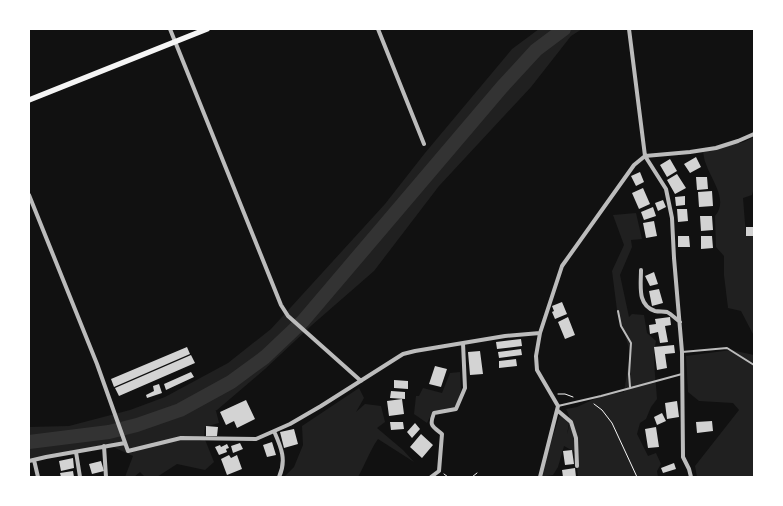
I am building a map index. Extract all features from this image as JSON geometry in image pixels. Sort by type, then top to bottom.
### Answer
[{"type":"main road","points":[[29,100],[207,29]]},
{"type":"street","points":[[170,29],[282,305],[288,316],[361,381]]},
{"type":"street","points":[[378,29],[424,144]]},
{"type":"street","points":[[629,29],[645,156],[666,190],[672,218],[682,352],[683,457],[691,477]]},
{"type":"street","points":[[577,466],[576,438],[571,422],[558,408],[537,370],[536,356],[540,333],[562,266],[634,166],[645,156],[716,148],[754,134]]},
{"type":"street","points":[[29,195],[98,364],[128,451],[181,438],[256,438],[290,424],[403,354],[505,336],[540,333]]},
{"type":"street","points":[[642,270],[641,290],[643,301],[647,307],[667,312],[680,322]]},
{"type":"street","points":[[431,477],[439,471],[442,434],[431,426],[430,422],[434,413],[456,409],[465,388],[463,343]]},
{"type":"street","points":[[540,477],[558,408]]},
{"type":"street","points":[[274,431],[283,453],[284,461],[279,477]]},
{"type":"street","points":[[29,461],[125,443]]},
{"type":"street","points":[[104,446],[106,477]]},
{"type":"street","points":[[76,452],[80,477]]},
{"type":"street","points":[[34,460],[38,477]]},
{"type":"lane","points":[[618,311],[621,326],[631,343],[630,387]]},
{"type":"lane","points":[[682,352],[727,348],[754,365]]},
{"type":"lane","points":[[558,408],[682,374]]},
{"type":"path","points":[[549,391],[565,394],[582,401],[589,401],[602,410],[612,423],[638,477]]},
{"type":"path","points":[[472,477],[477,473]]},
{"type":"shaded area","points":[[539,29],[582,29],[571,36],[531,87],[439,186],[374,271],[265,369],[215,411],[219,423],[205,427],[204,437],[214,462],[205,470],[177,464],[157,477],[145,477],[140,472],[134,477],[125,477],[133,456],[111,446],[29,461],[29,427],[69,426],[130,410],[165,397],[228,363],[271,329],[385,204],[512,49]]},
{"type":"shaded area","points":[[754,137],[754,187],[752,195],[743,198],[746,236],[754,236],[754,336],[741,311],[728,308],[724,256],[716,247],[715,216],[719,210],[720,197],[705,162],[703,152],[744,142]]},
{"type":"shaded area","points":[[636,213],[642,239],[631,240],[632,247],[620,275],[629,317],[632,314],[644,315],[647,333],[656,341],[654,363],[657,399],[646,419],[640,423],[637,434],[648,456],[656,453],[661,464],[657,471],[658,477],[578,477],[575,452],[564,446],[558,467],[553,475],[540,477],[559,417],[562,415],[569,423],[567,434],[570,421],[566,409],[577,407],[601,396],[624,392],[629,348],[617,310],[612,271],[624,245],[613,215]]},
{"type":"shaded area","points":[[731,350],[754,355],[754,477],[697,477],[695,466],[739,410],[733,403],[699,401],[688,392],[686,356]]},
{"type":"shaded area","points":[[460,372],[461,390],[456,409],[433,411],[427,423],[414,414],[416,396],[419,396],[423,388],[442,393],[450,373]]},
{"type":"shaded area","points":[[359,388],[364,398],[356,412],[365,404],[381,406],[385,422],[377,428],[414,462],[378,439],[358,477],[284,477],[294,467],[303,445],[302,426]]},
{"type":"building","points":[[696,157],[701,167],[690,173],[684,164]]},
{"type":"building","points":[[670,159],[677,171],[667,177],[660,165]]},
{"type":"building","points":[[640,172],[644,182],[636,186],[631,176]]},
{"type":"building","points":[[677,174],[686,188],[675,194],[667,180]]},
{"type":"building","points":[[696,177],[707,177],[708,189],[697,190]]},
{"type":"building","points":[[643,188],[650,204],[639,209],[632,193]]},
{"type":"building","points":[[712,191],[713,206],[699,207],[698,192]]},
{"type":"building","points":[[685,196],[685,205],[676,206],[675,197]]},
{"type":"building","points":[[663,200],[666,207],[658,211],[655,203]]},
{"type":"building","points":[[653,207],[656,216],[644,220],[641,212]]},
{"type":"building","points":[[677,209],[687,209],[688,221],[678,222]]},
{"type":"building","points":[[700,216],[712,216],[713,230],[701,231]]},
{"type":"building","points":[[654,221],[657,236],[646,238],[643,223]]},
{"type":"building","points":[[746,227],[753,227],[753,236],[746,236]]},
{"type":"building","points":[[678,236],[689,236],[690,247],[678,247]]},
{"type":"building","points":[[701,236],[712,236],[713,248],[701,249]]},
{"type":"building","points":[[654,272],[658,284],[650,286],[645,276]]},
{"type":"building","points":[[659,289],[663,303],[652,306],[649,291]]},
{"type":"building","points":[[562,302],[567,314],[555,319],[552,306]]},
{"type":"building","points":[[568,317],[575,335],[565,339],[558,322]]},
{"type":"building","points":[[670,317],[671,325],[665,326],[668,342],[660,343],[658,332],[650,334],[649,325],[656,324],[655,319]]},
{"type":"building","points":[[521,339],[522,346],[497,349],[496,342]]},
{"type":"building","points":[[674,345],[675,353],[665,354],[667,368],[657,370],[654,347]]},
{"type":"building","points":[[187,347],[190,354],[114,387],[111,379]]},
{"type":"building","points":[[521,349],[522,355],[499,358],[498,352]]},
{"type":"building","points":[[480,351],[483,374],[470,375],[468,352]]},
{"type":"building","points":[[191,355],[195,363],[119,396],[115,388]]},
{"type":"building","points":[[516,359],[517,366],[499,368],[499,361]]},
{"type":"building","points":[[435,366],[447,369],[441,387],[429,384]]},
{"type":"building","points":[[191,372],[194,377],[166,390],[164,384]]},
{"type":"building","points":[[394,380],[408,381],[408,389],[394,388]]},
{"type":"building","points":[[159,384],[162,393],[147,398],[146,395],[154,391],[153,386]]},
{"type":"building","points":[[391,391],[405,392],[405,399],[390,398]]},
{"type":"building","points":[[402,399],[404,414],[389,416],[387,401]]},
{"type":"building","points":[[246,400],[255,419],[237,428],[234,421],[226,425],[220,412]]},
{"type":"building","points":[[677,401],[679,417],[667,419],[665,403]]},
{"type":"building","points":[[662,413],[666,421],[657,425],[654,417]]},
{"type":"building","points":[[712,421],[713,431],[697,433],[696,422]]},
{"type":"building","points":[[390,422],[403,422],[404,429],[391,430]]},
{"type":"building","points":[[415,423],[420,429],[412,438],[407,432]]},
{"type":"building","points":[[206,426],[218,427],[217,436],[206,436]]},
{"type":"building","points":[[656,427],[659,447],[648,448],[645,429]]},
{"type":"building","points":[[294,429],[298,444],[284,448],[280,432]]},
{"type":"building","points":[[421,434],[433,445],[422,458],[410,447]]},
{"type":"building","points":[[272,442],[276,455],[267,457],[263,445]]},
{"type":"building","points":[[240,443],[243,449],[233,453],[231,446]]},
{"type":"building","points":[[227,444],[229,448],[226,449],[227,452],[219,455],[215,447]]},
{"type":"building","points":[[572,450],[574,464],[565,465],[563,451]]},
{"type":"building","points":[[229,455],[231,458],[237,455],[242,469],[227,475],[221,459]]},
{"type":"building","points":[[73,458],[74,468],[61,471],[59,461]]},
{"type":"building","points":[[101,461],[104,471],[92,474],[89,464]]},
{"type":"building","points":[[674,463],[676,469],[663,473],[661,468]]},
{"type":"building","points":[[575,468],[576,477],[563,477],[562,470]]},
{"type":"building","points":[[73,471],[74,477],[61,477],[60,473]]},
{"type":"waterway","points":[[29,442],[109,432],[137,425],[180,410],[231,382],[265,357],[303,321],[502,87],[536,50],[564,29]]}]
